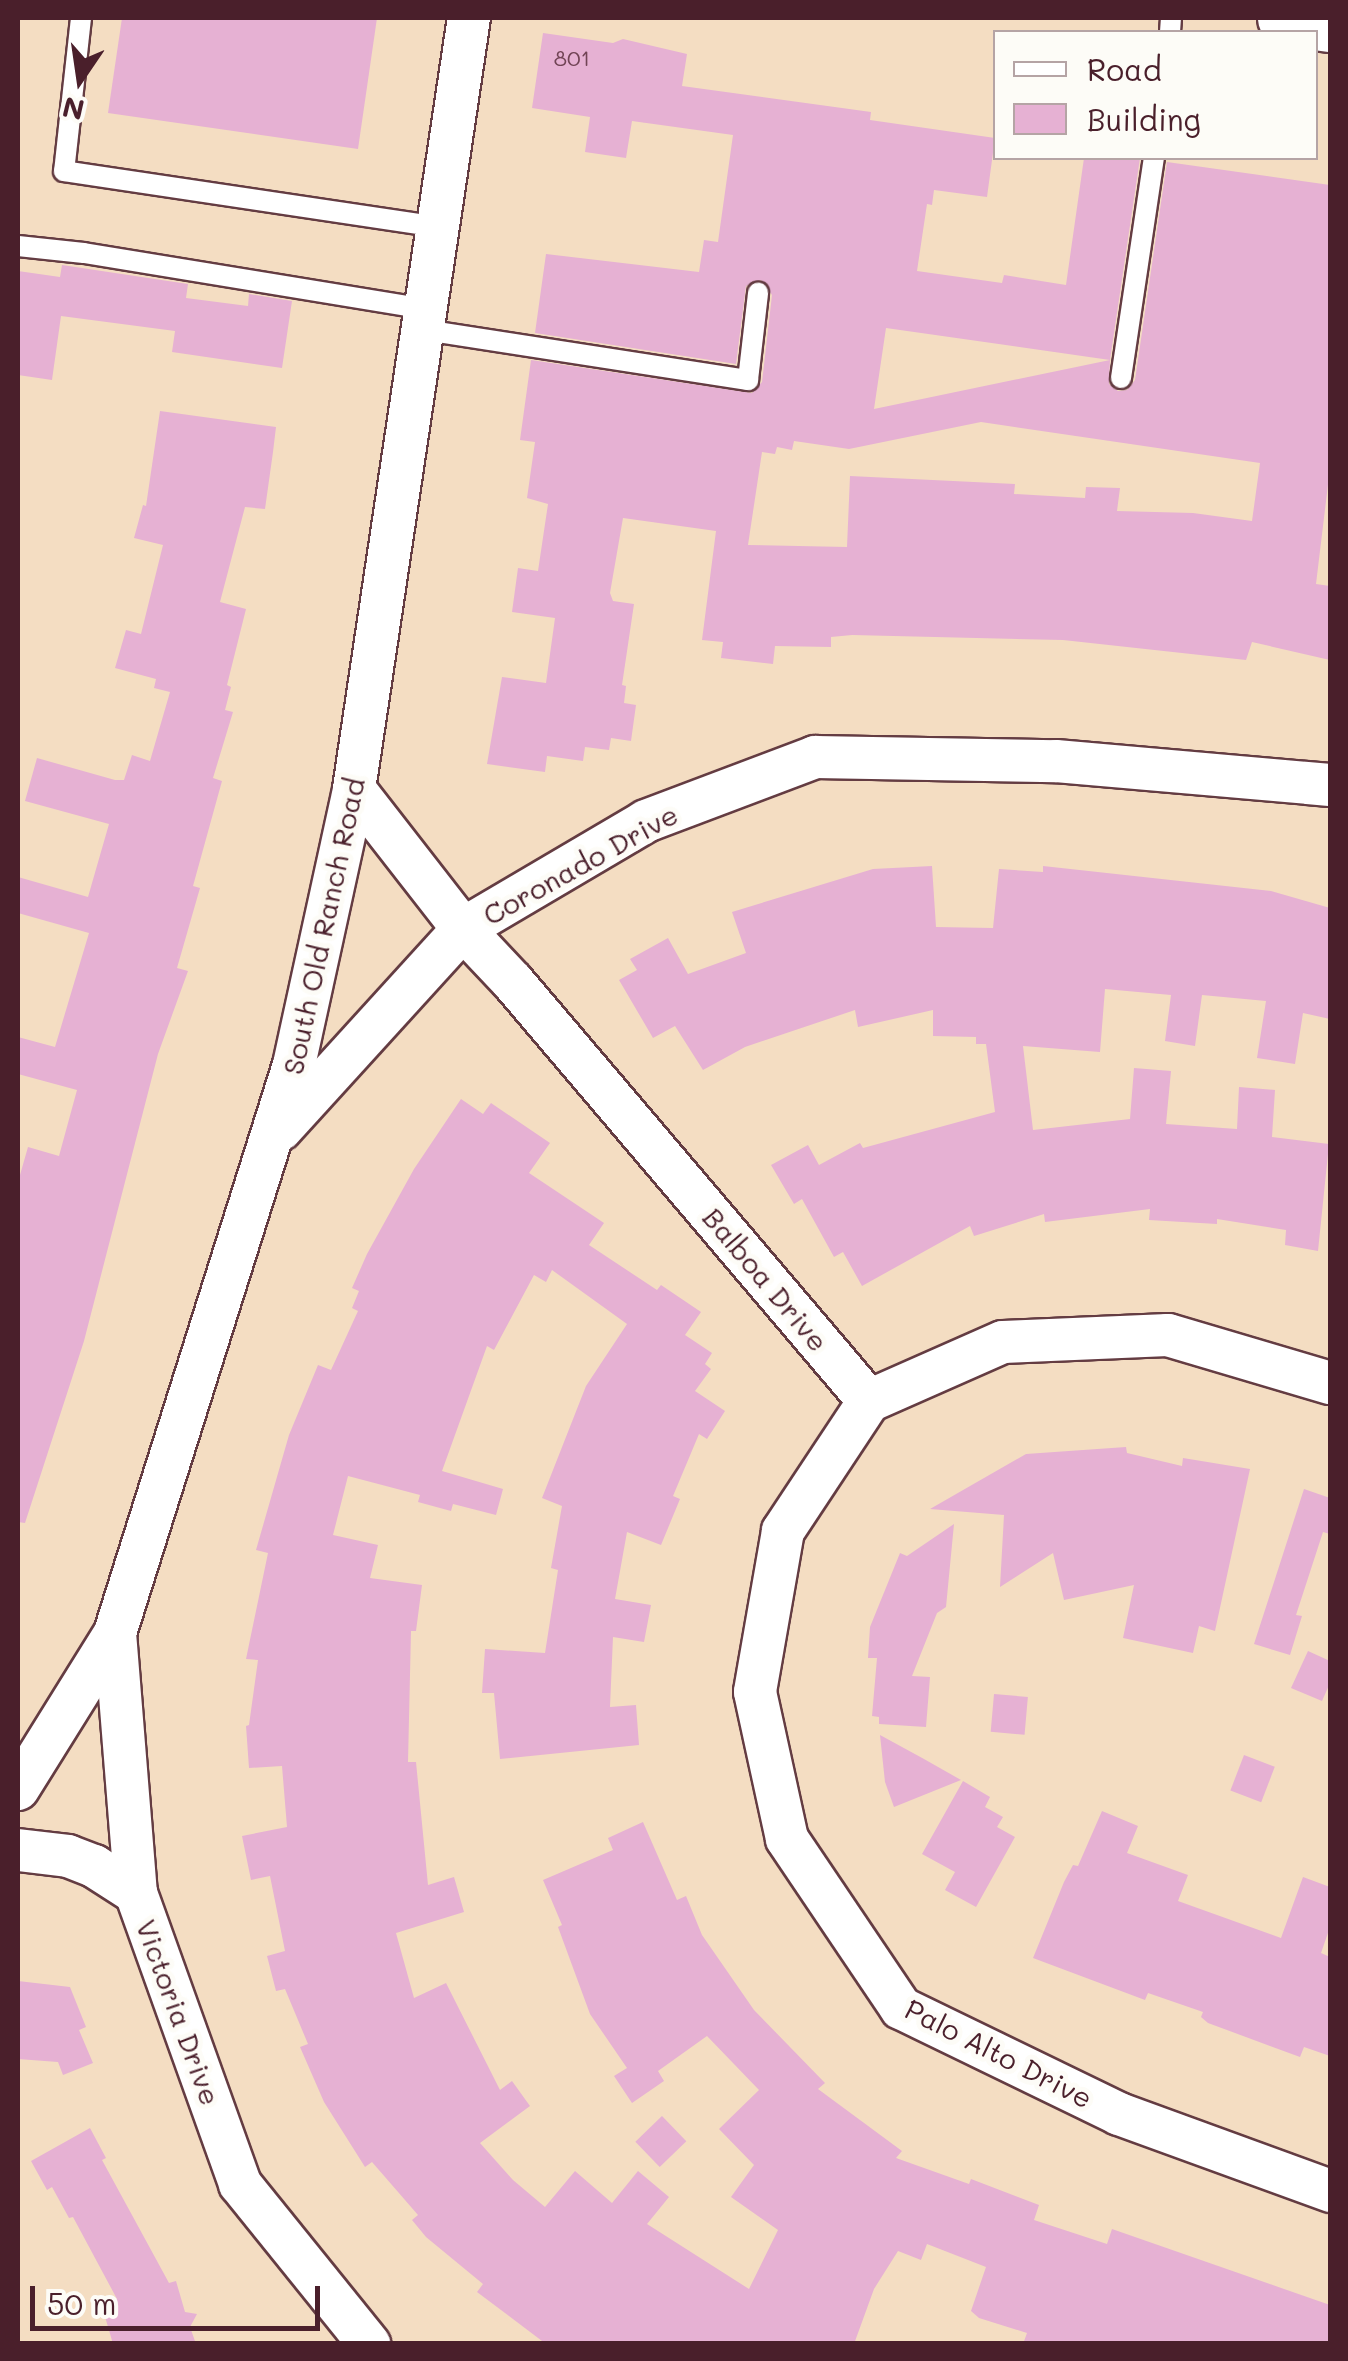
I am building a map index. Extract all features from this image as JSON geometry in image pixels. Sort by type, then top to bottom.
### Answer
[{"type":"main road","points":[[1285,18],[1330,24]]},
{"type":"street","name":"South Old Ranch Road","points":[[18,1789],[115,1634],[274,1136],[354,789],[469,18]]},
{"type":"street","name":"Coronado Drive","points":[[274,1136],[463,928],[646,821],[815,757],[1056,761],[1330,785]]},
{"type":"street","name":"Balboa Drive","points":[[354,789],[463,928],[514,982],[869,1401]]},
{"type":"street","points":[[869,1401],[1003,1342],[1168,1335],[1330,1383]]},
{"type":"street","name":"Palo Alto Drive","points":[[869,1401],[783,1531],[755,1692],[787,1839],[902,2008],[1119,2114],[1330,2191]]},
{"type":"street","name":"Victoria Drive","points":[[115,1634],[136,1893],[240,2184],[369,2344]]},
{"type":"street","points":[[18,1850],[68,1856],[94,1866],[136,1893]]},
{"type":"lane","points":[[81,18],[64,170],[439,227]]},
{"type":"lane","points":[[1121,378],[1154,160]]},
{"type":"lane","points":[[18,246],[84,253],[748,380],[758,293]]},
{"type":"building","points":[[122,18],[377,18],[358,149],[108,113]]},
{"type":"building","points":[[543,33],[613,43],[623,39],[687,54],[682,86],[871,112],[870,120],[993,138],[987,197],[934,190],[932,205],[927,204],[917,271],[1002,283],[1004,275],[1066,285],[1084,160],[1140,160],[1110,360],[1109,384],[1118,391],[1127,390],[1135,380],[1167,162],[1330,185],[1330,468],[1316,584],[1330,586],[1330,660],[1252,642],[1246,660],[1063,640],[852,635],[831,637],[831,647],[775,646],[773,664],[721,658],[723,642],[702,640],[716,531],[623,518],[610,593],[613,601],[634,604],[622,685],[626,686],[624,703],[636,705],[631,741],[611,738],[609,750],[585,747],[583,761],[547,756],[545,772],[487,764],[502,677],[546,683],[555,618],[512,612],[518,568],[538,571],[548,504],[527,498],[535,442],[520,440],[531,360],[752,393],[762,382],[772,295],[761,280],[746,286],[736,364],[535,333],[546,254],[699,272],[704,240],[718,242],[733,135],[632,121],[626,158],[585,152],[590,117],[532,108]],"holes":[[[886,328],[1110,360],[874,409]],[[981,422],[1260,463],[1252,521],[1193,513],[1117,511],[1120,488],[1086,487],[1085,498],[1014,494],[1015,484],[850,476],[847,547],[748,545],[762,452],[775,454],[777,447],[792,450],[794,441],[849,449]]]},
{"type":"building","points":[[62,265],[188,284],[186,298],[248,306],[249,294],[292,301],[282,368],[172,352],[175,331],[61,316],[52,380],[18,375],[18,271],[60,277]]},
{"type":"building","points":[[160,411],[276,427],[273,452],[265,509],[245,507],[220,602],[246,609],[227,685],[231,687],[225,710],[233,712],[213,778],[222,781],[193,886],[200,888],[177,968],[188,971],[158,1054],[84,1341],[25,1523],[18,1522],[18,1182],[28,1147],[59,1156],[77,1090],[18,1074],[18,1037],[55,1047],[89,933],[18,913],[18,877],[88,897],[109,824],[25,801],[37,758],[115,780],[124,780],[132,755],[150,761],[170,692],[154,688],[156,679],[115,668],[126,630],[141,634],[163,545],[134,538],[143,505],[146,506]]},
{"type":"building","points":[[932,866],[936,927],[993,928],[999,869],[1043,872],[1043,866],[1271,891],[1330,908],[1330,1019],[1303,1013],[1295,1064],[1257,1058],[1266,1001],[1202,995],[1195,1046],[1165,1041],[1171,995],[1105,989],[1100,1052],[1023,1046],[1033,1130],[1130,1119],[1134,1068],[1171,1071],[1166,1124],[1237,1129],[1239,1087],[1275,1090],[1272,1137],[1329,1144],[1318,1251],[1285,1245],[1286,1230],[1217,1219],[1217,1224],[1149,1220],[1150,1209],[1045,1222],[1044,1214],[974,1236],[970,1226],[862,1286],[843,1252],[834,1257],[802,1199],[794,1204],[771,1165],[808,1145],[819,1165],[860,1143],[863,1148],[995,1112],[986,1044],[976,1044],[976,1037],[933,1036],[933,1010],[858,1027],[855,1010],[745,1047],[703,1070],[675,1026],[653,1038],[619,980],[637,970],[630,959],[668,938],[688,974],[746,953],[732,912],[873,869]]},
{"type":"building","points":[[461,1099],[483,1114],[491,1103],[550,1143],[529,1173],[604,1223],[589,1245],[657,1290],[661,1285],[701,1312],[685,1335],[712,1353],[705,1364],[711,1369],[695,1391],[725,1411],[707,1439],[699,1434],[673,1496],[680,1499],[661,1545],[627,1532],[615,1599],[651,1605],[644,1642],[613,1637],[610,1707],[636,1705],[639,1745],[500,1759],[494,1693],[482,1693],[485,1649],[545,1653],[558,1570],[551,1568],[562,1506],[542,1498],[586,1386],[627,1324],[552,1270],[546,1282],[534,1275],[494,1350],[487,1346],[442,1471],[503,1489],[496,1515],[453,1504],[451,1511],[418,1502],[420,1495],[348,1476],[333,1535],[378,1545],[370,1578],[422,1585],[416,1631],[411,1631],[408,1762],[416,1762],[428,1885],[454,1877],[464,1912],[396,1933],[414,1998],[446,1983],[500,2090],[512,2081],[530,2106],[480,2143],[513,2180],[545,2207],[575,2171],[612,2203],[638,2171],[669,2197],[647,2224],[749,2289],[778,2230],[731,2197],[754,2165],[719,2129],[759,2090],[707,2036],[658,2071],[664,2081],[632,2103],[614,2076],[627,2068],[590,2014],[558,1927],[562,1925],[543,1880],[613,1850],[608,1838],[643,1822],[677,1900],[686,1896],[702,1935],[754,2010],[825,2083],[818,2089],[902,2151],[896,2158],[969,2184],[971,2179],[1039,2205],[1034,2220],[1107,2244],[1112,2229],[1330,2305],[1330,2344],[1023,2344],[1027,2333],[979,2318],[971,2311],[986,2267],[927,2244],[921,2260],[898,2251],[874,2289],[854,2344],[546,2344],[477,2292],[483,2284],[426,2237],[412,2220],[418,2215],[372,2162],[365,2167],[324,2102],[300,2047],[308,2044],[285,1989],[276,1991],[267,1956],[285,1951],[270,1876],[251,1880],[242,1836],[287,1827],[282,1766],[249,1768],[246,1726],[258,1660],[246,1659],[268,1553],[256,1550],[289,1435],[318,1365],[331,1370],[358,1311],[352,1308],[359,1291],[352,1288],[367,1254],[414,1169]]},
{"type":"building","points":[[1126,1447],[1127,1453],[1182,1466],[1183,1458],[1250,1469],[1215,1631],[1199,1626],[1193,1653],[1123,1638],[1134,1585],[1064,1600],[1053,1553],[1000,1587],[1004,1515],[930,1509],[1026,1454]]},
{"type":"building","points":[[1304,1489],[1330,1498],[1330,1534],[1323,1532],[1296,1615],[1302,1616],[1290,1655],[1254,1644]]},
{"type":"building","points":[[954,1524],[946,1607],[937,1613],[912,1676],[930,1677],[926,1727],[879,1724],[879,1717],[872,1716],[877,1658],[868,1658],[870,1627],[900,1553],[907,1556]]},
{"type":"building","points":[[1308,1651],[1330,1661],[1330,1683],[1322,1701],[1291,1688]]},
{"type":"building","points":[[994,1694],[1028,1697],[1025,1735],[991,1732]]},
{"type":"building","points":[[880,1735],[961,1780],[894,1807],[885,1782]]},
{"type":"building","points":[[1244,1755],[1275,1767],[1261,1802],[1230,1790]]},
{"type":"building","points":[[963,1781],[990,1797],[985,1807],[1003,1817],[997,1827],[1015,1837],[976,1907],[945,1890],[955,1872],[922,1854]]},
{"type":"building","points":[[1102,1811],[1138,1826],[1127,1853],[1188,1875],[1178,1901],[1281,1938],[1303,1877],[1330,1887],[1330,1927],[1321,1953],[1330,1957],[1330,2056],[1304,2047],[1300,2057],[1208,2023],[1201,2017],[1203,2012],[1148,1993],[1145,2000],[1033,1958],[1064,1882],[1073,1865],[1078,1866]]},
{"type":"building","points":[[18,1981],[70,1987],[86,2027],[79,2030],[93,2063],[63,2075],[58,2062],[18,2059]]},
{"type":"building","points":[[662,2116],[686,2141],[660,2167],[635,2142]]},
{"type":"building","points":[[90,2128],[106,2158],[102,2160],[169,2283],[176,2281],[185,2312],[197,2314],[190,2327],[196,2344],[113,2344],[101,2303],[117,2299],[73,2217],[69,2218],[52,2187],[47,2190],[31,2161]]}]
